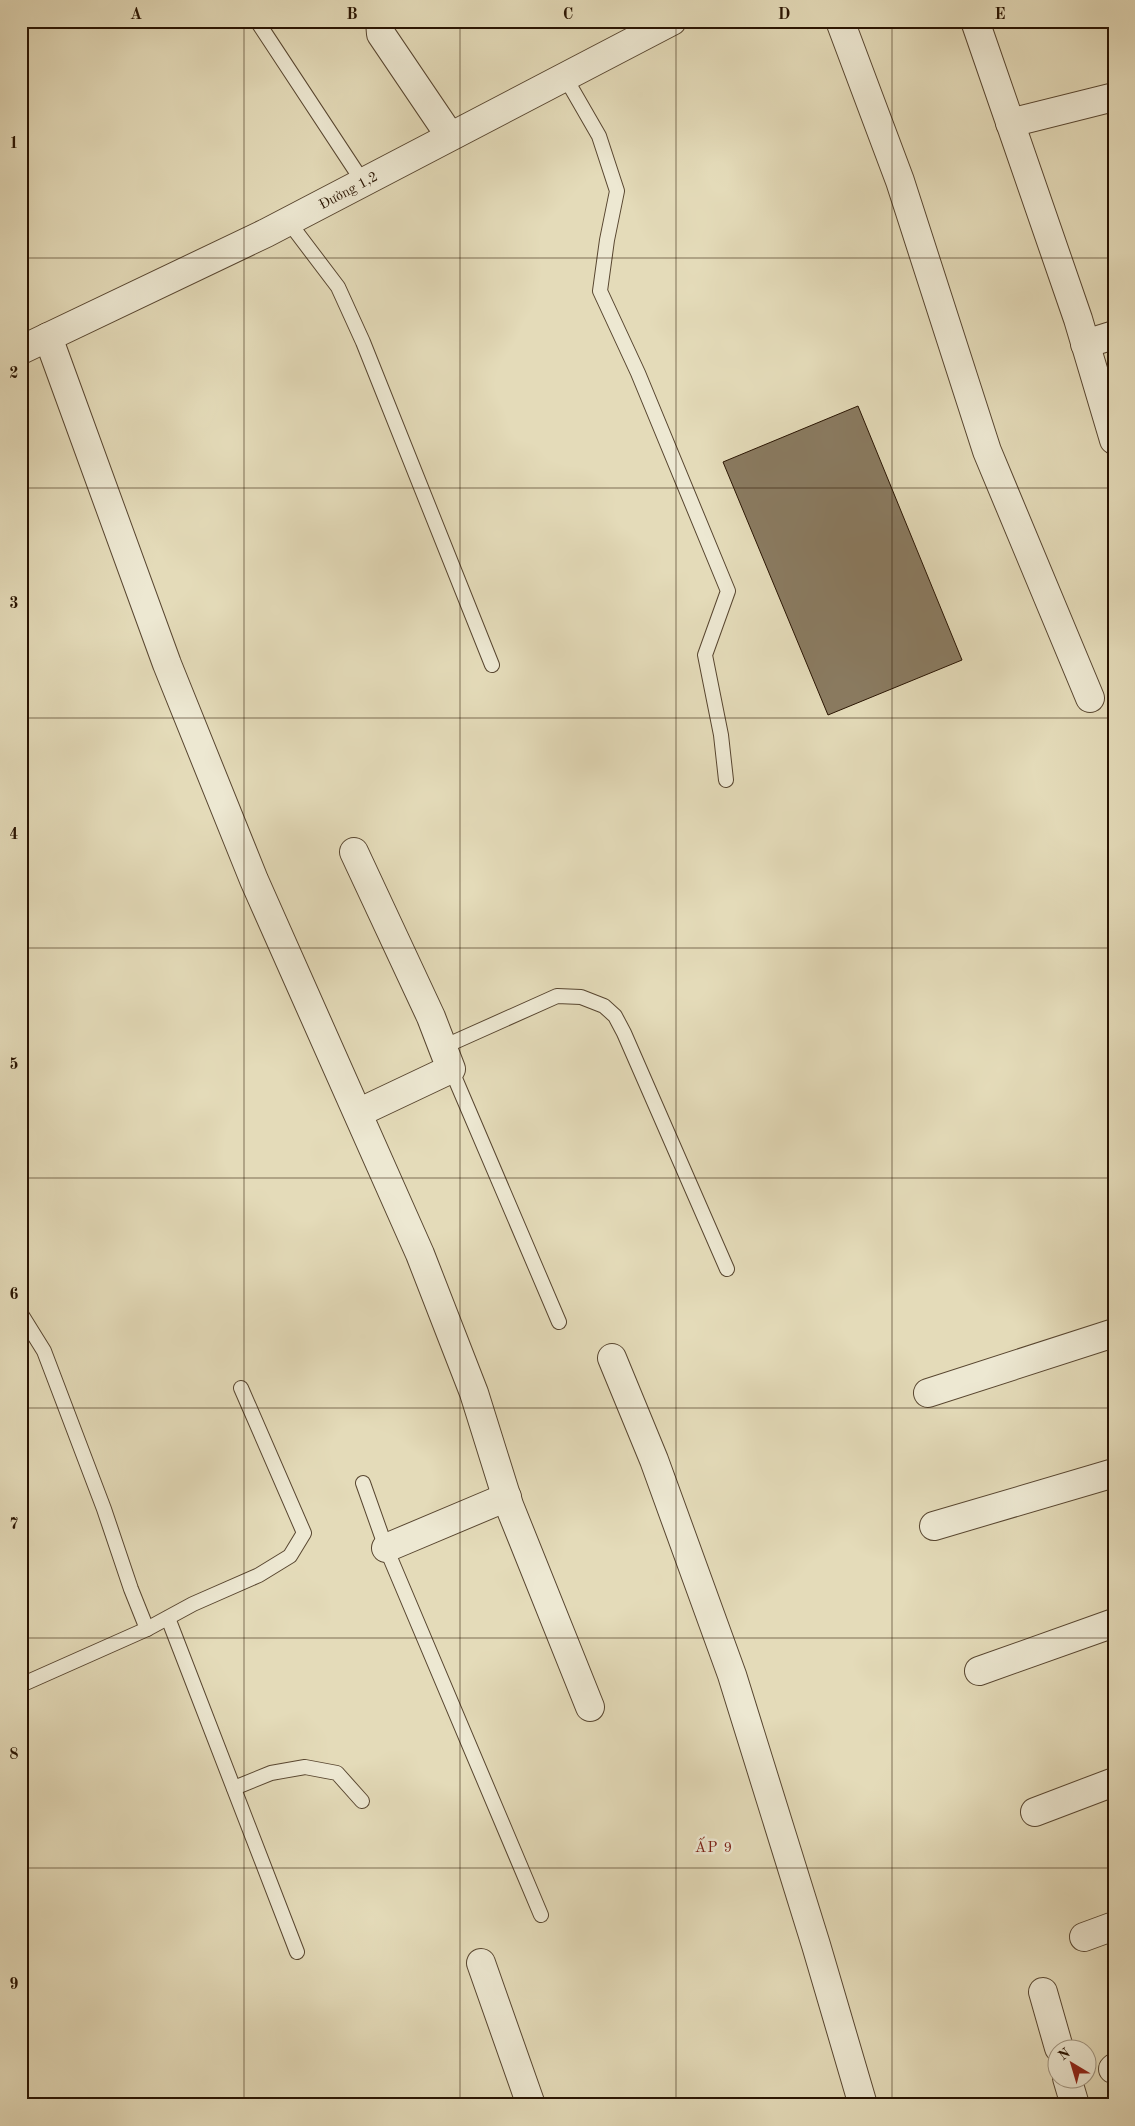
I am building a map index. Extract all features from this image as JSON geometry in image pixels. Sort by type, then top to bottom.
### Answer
[{"type":"street","points":[[380,21],[381,34],[450,136]]},
{"type":"street","name":"Đường 1,2","points":[[21,350],[288,221],[672,21]]},
{"type":"street","points":[[840,21],[900,181],[987,451],[1090,698]]},
{"type":"street","points":[[975,21],[1085,344],[1114,440]]},
{"type":"street","points":[[1010,123],[1114,97]]},
{"type":"street","points":[[1085,344],[1114,335]]},
{"type":"street","points":[[48,337],[174,682],[258,889],[420,1254],[474,1393],[507,1497],[590,1707]]},
{"type":"street","points":[[354,852],[447,1058],[358,1113]]},
{"type":"street","points":[[928,1394],[1114,1333]]},
{"type":"street","points":[[612,1358],[654,1460],[732,1675],[816,1945],[863,2105]]},
{"type":"street","points":[[934,1526],[1114,1473]]},
{"type":"street","points":[[386,1548],[507,1497]]},
{"type":"street","points":[[979,1671],[1114,1623]]},
{"type":"street","points":[[1035,1812],[1114,1782]]},
{"type":"street","points":[[1084,1937],[1114,1926]]},
{"type":"street","points":[[482,1963],[531,2105]]},
{"type":"street","points":[[1043,1992],[1056,2038]]},
{"type":"street","points":[[1070,2088],[1075,2105]]},
{"type":"lane","points":[[256,21],[363,182]]},
{"type":"lane","points":[[565,77],[599,136],[617,191],[606,240],[600,291],[638,374],[728,591],[705,655],[721,735],[726,780]]},
{"type":"lane","points":[[288,221],[338,287],[363,342],[492,665]]},
{"type":"lane","points":[[559,1322],[519,1226],[486,1155],[447,1058],[557,996],[581,997],[604,1006],[615,1016],[727,1269]]},
{"type":"lane","points":[[21,1314],[44,1351],[147,1629]]},
{"type":"lane","points":[[21,1685],[147,1629],[193,1604],[259,1575],[290,1556],[304,1533],[241,1388]]},
{"type":"lane","points":[[363,1483],[386,1548],[542,1915]]},
{"type":"lane","points":[[168,1618],[297,1952]]},
{"type":"lane","points":[[234,1788],[271,1773],[304,1767],[337,1773],[362,1801]]},
{"type":"building","points":[[858,406],[962,660],[828,715],[723,462]]},
{"type":"district","name":"ẤP 9","points":[[714,1847]]}]
